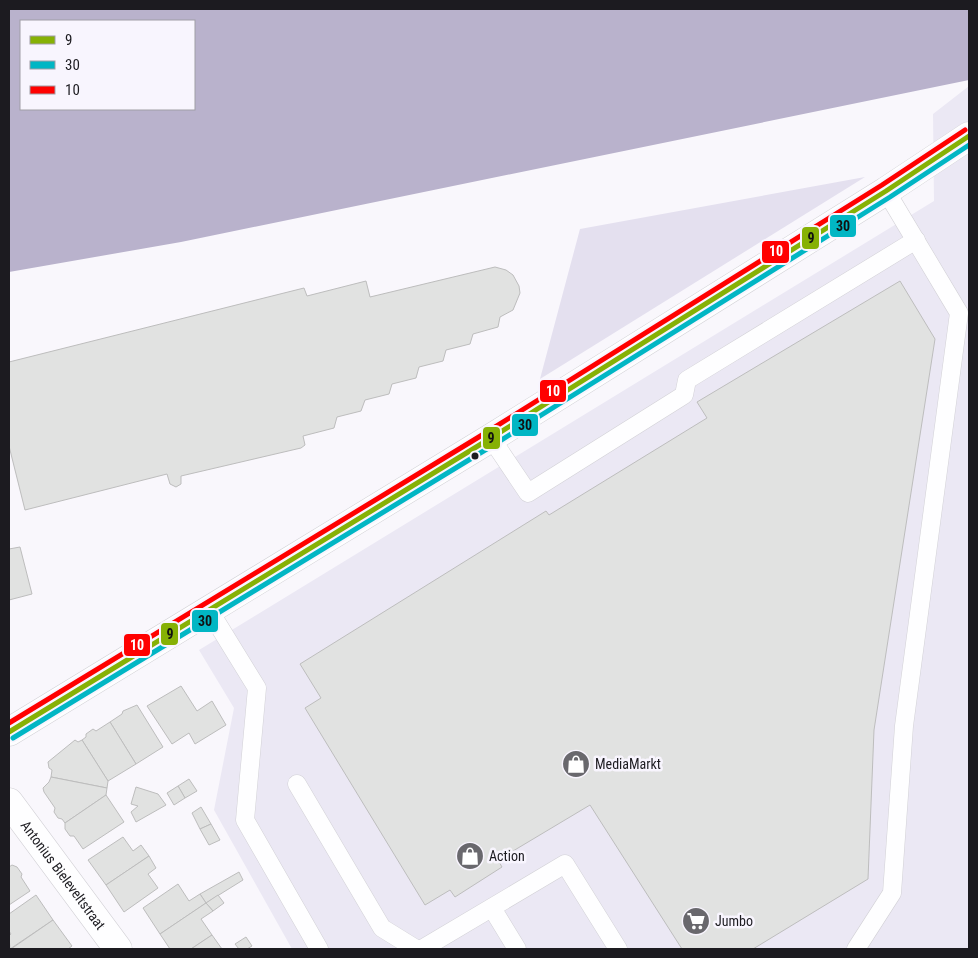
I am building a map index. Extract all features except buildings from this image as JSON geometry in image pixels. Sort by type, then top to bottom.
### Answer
[{"type":"street","points":[[9,732],[491,438],[886,191],[969,136]]},
{"type":"street","name":"Antonius Bieleveltstraat","points":[[9,802],[118,949]]},
{"type":"lane","points":[[856,949],[892,893],[904,726],[959,313],[886,191]]},
{"type":"lane","points":[[491,438],[528,493],[684,395],[687,380],[916,240]]},
{"type":"lane","points":[[209,610],[257,688],[245,820],[320,949]]},
{"type":"lane","points":[[297,784],[382,928],[416,949]]},
{"type":"lane","points":[[422,949],[565,864],[618,949]]},
{"type":"lane","points":[[492,908],[517,949]]},
{"type":"shaded area","points":[[9,9],[969,9],[969,80],[181,242],[9,272]]},
{"type":"shaded area","points":[[969,86],[969,949],[292,949],[214,810],[234,708],[199,650],[934,201],[933,114]]},
{"type":"shaded area","points":[[865,177],[540,379],[580,229]]},
{"type":"transit line","name":"10","points":[[9,723],[487,432],[882,185],[965,130]]},
{"type":"transit line","name":"9","points":[[9,732],[491,438],[886,191],[969,136]]},
{"type":"transit line","name":"30","points":[[13,738],[495,444],[890,197],[969,145]]},
{"type":"place","name":"MediaMarkt","points":[[576,764]]},
{"type":"place","name":"Action","points":[[470,856]]},
{"type":"place","name":"Jumbo","points":[[696,921]]}]
